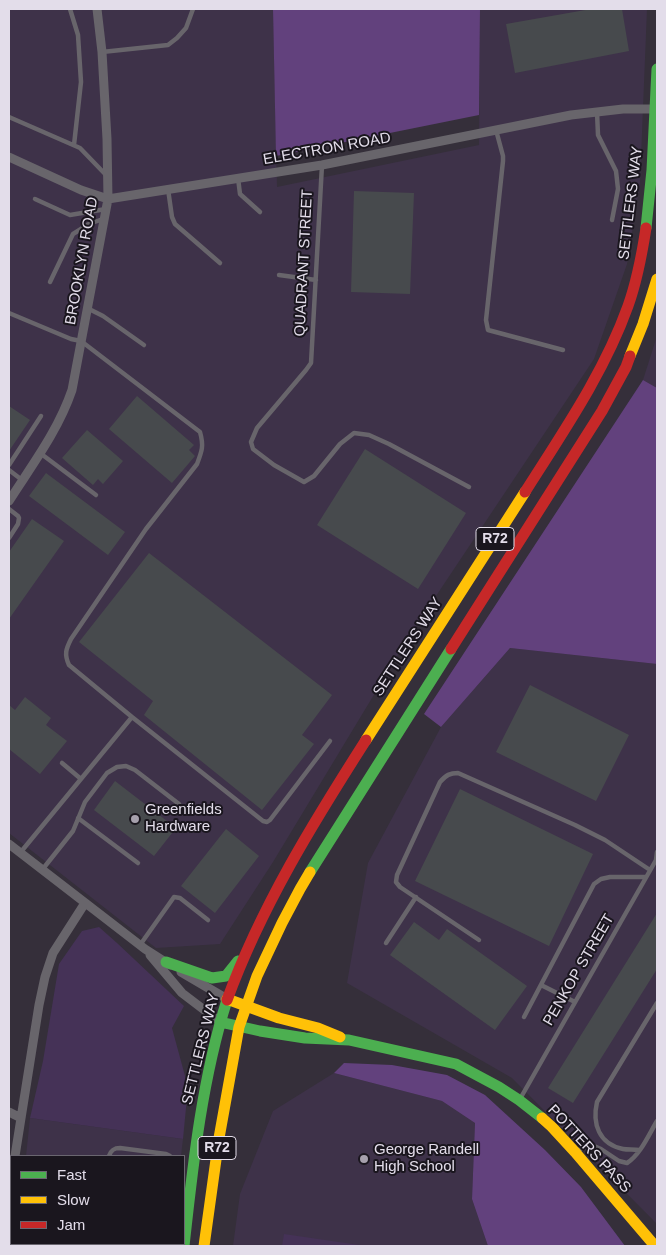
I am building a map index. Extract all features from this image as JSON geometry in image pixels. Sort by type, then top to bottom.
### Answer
[{"type":"main road","name":"SETTLERS WAY","points":[[185,1238],[205,1088],[220,1022],[227,1000],[263,914],[280,880],[321,810],[581,404],[606,358],[623,318],[638,272],[646,230],[652,183],[657,69]]},
{"type":"main road","name":"SETTLERS WAY","points":[[204,1246],[219,1138],[239,1027],[257,976],[300,889],[602,411],[626,367],[643,324],[657,279]]},
{"type":"main road","points":[[166,962],[212,978],[226,976],[236,965],[263,914]]},
{"type":"main road","name":"POTTERS PASS","points":[[227,1000],[279,1018],[318,1028],[349,1040],[456,1064],[499,1087],[519,1100],[552,1127],[655,1246]]},
{"type":"main road","name":"POTTERS PASS","points":[[220,1022],[305,1038],[349,1040]]},
{"type":"street","name":"BROOKLYN ROAD","points":[[9,500],[53,433],[72,390],[108,199],[102,52],[97,9]]},
{"type":"street","name":"ELECTRON ROAD","points":[[9,157],[81,190],[108,199],[322,165],[571,115],[623,109],[656,109]]},
{"type":"street","points":[[9,844],[143,947],[227,1000]]},
{"type":"street","points":[[15,1155],[45,977],[53,953],[85,903]]},
{"type":"street","points":[[143,947],[182,993],[220,1022]]},
{"type":"street","points":[[9,1112],[21,1118]]},
{"type":"lane","points":[[70,9],[78,36],[81,82],[74,146]]},
{"type":"lane","points":[[102,52],[168,46],[186,28],[193,9]]},
{"type":"lane","points":[[598,112],[598,134],[616,171],[618,189],[612,220]]},
{"type":"lane","points":[[9,117],[80,148],[108,176]]},
{"type":"lane","points":[[496,130],[503,161],[486,320],[488,330],[563,350]]},
{"type":"lane","name":"QUADRANT STREET","points":[[322,165],[311,362],[257,428],[251,442],[253,449],[304,482],[314,476],[340,444],[354,433],[369,435],[469,487]]},
{"type":"lane","points":[[238,178],[240,194],[260,212]]},
{"type":"lane","points":[[168,190],[172,217],[175,224],[220,263]]},
{"type":"lane","points":[[35,199],[70,215],[106,209]]},
{"type":"lane","points":[[50,282],[73,234],[89,224],[104,219]]},
{"type":"lane","points":[[279,274],[316,280]]},
{"type":"lane","points":[[87,308],[103,316],[144,345]]},
{"type":"lane","points":[[9,313],[71,339],[81,341],[200,432],[203,442],[202,452],[197,464],[146,529],[71,639],[65,657],[69,665],[266,822],[270,820],[330,741]]},
{"type":"lane","points":[[9,465],[41,416]]},
{"type":"lane","points":[[40,453],[96,496]]},
{"type":"lane","points":[[9,470],[22,480]]},
{"type":"lane","points":[[9,509],[19,518],[18,524],[9,538]]},
{"type":"lane","points":[[20,853],[132,717]]},
{"type":"lane","points":[[62,763],[81,779]]},
{"type":"lane","points":[[42,870],[73,832],[85,802],[107,773],[117,766],[126,766],[135,770],[179,804]]},
{"type":"lane","points":[[479,940],[400,887],[396,882],[397,875],[440,782],[451,773],[458,773],[575,825],[604,840],[650,870]]},
{"type":"lane","points":[[78,818],[138,864]]},
{"type":"lane","name":"PENKOP STREET","points":[[519,1100],[657,860],[657,852]]},
{"type":"lane","points":[[524,1017],[594,884],[601,879],[610,877],[646,877]]},
{"type":"lane","points":[[143,947],[174,897],[180,898],[208,920]]},
{"type":"lane","points":[[386,943],[416,897]]},
{"type":"lane","points":[[540,985],[575,1002]]},
{"type":"lane","points":[[639,1150],[624,1149],[606,1141],[598,1133],[595,1112],[597,1102],[657,1003]]},
{"type":"lane","points":[[575,1152],[588,1146],[594,1146],[619,1161],[627,1162],[639,1150],[657,1120]]},
{"type":"lane","points":[[110,1155],[115,1148],[161,1155]]},
{"type":"shaded area","points":[[9,9],[273,9],[277,187],[479,145],[480,9],[647,9],[640,182],[627,264],[594,359],[410,635],[273,862],[220,944],[156,948],[9,833]]},
{"type":"shaded area","points":[[273,9],[480,9],[479,115],[276,156]]},
{"type":"shaded area","points":[[657,336],[657,388],[643,380]]},
{"type":"shaded area","points":[[643,380],[657,388],[657,664],[510,648],[441,727],[424,714]]},
{"type":"shaded area","points":[[510,648],[657,664],[657,1224],[512,1078],[347,983],[368,863],[441,727]]},
{"type":"shaded area","points":[[99,927],[184,1006],[172,1028],[188,1087],[183,1139],[30,1118],[43,1061],[59,964],[82,931]]},
{"type":"shaded area","points":[[344,1063],[392,1065],[447,1075],[485,1095],[545,1150],[581,1187],[625,1246],[488,1246],[472,1199],[475,1123],[442,1101],[334,1073]]},
{"type":"shaded area","name":"George Randell High School","points":[[334,1073],[442,1101],[475,1123],[472,1199],[488,1246],[233,1246],[240,1194],[273,1111]]},
{"type":"shaded area","points":[[30,1118],[183,1139],[181,1155],[26,1155]]},
{"type":"shaded area","points":[[284,1234],[366,1246],[282,1246]]},
{"type":"shaded area","points":[[16,1245],[168,1245],[168,1246]]},
{"type":"building","points":[[591,9],[622,9],[629,51],[515,73],[506,24]]},
{"type":"building","points":[[354,191],[414,193],[410,294],[351,292]]},
{"type":"building","points":[[137,396],[194,445],[189,450],[195,456],[172,483],[109,429]]},
{"type":"building","points":[[9,406],[30,420],[9,451]]},
{"type":"building","points":[[87,430],[123,461],[103,484],[98,479],[93,485],[62,458]]},
{"type":"building","points":[[365,449],[466,513],[418,589],[317,525]]},
{"type":"building","points":[[46,473],[125,532],[108,555],[29,496]]},
{"type":"building","points":[[32,519],[64,541],[9,619],[9,552]]},
{"type":"building","points":[[149,553],[332,695],[302,735],[314,744],[262,810],[144,715],[153,701],[79,642]]},
{"type":"building","points":[[530,685],[629,735],[596,801],[496,752]]},
{"type":"building","points":[[25,697],[51,718],[46,725],[67,741],[40,774],[9,749],[9,705],[15,710]]},
{"type":"building","name":"Greenfields Hardware","points":[[115,781],[176,828],[154,856],[94,810]]},
{"type":"building","points":[[460,789],[593,854],[549,946],[415,881]]},
{"type":"building","points":[[226,829],[259,856],[215,913],[181,886]]},
{"type":"building","points":[[657,913],[657,969],[573,1103],[548,1088]]},
{"type":"building","points":[[414,922],[439,940],[447,929],[527,986],[495,1030],[390,955]]},
{"type":"traffic: fast","points":[[646,228],[652,170],[657,69]]},
{"type":"traffic: fast","points":[[310,872],[451,649]]},
{"type":"traffic: fast","points":[[166,962],[212,978],[226,976],[238,961]]},
{"type":"traffic: fast","points":[[185,1238],[195,1153],[205,1091],[218,1030],[227,1000]]},
{"type":"traffic: fast","points":[[220,1022],[305,1038],[349,1040],[456,1064],[499,1087],[542,1118]]},
{"type":"traffic: slow","points":[[630,356],[643,324],[657,279]]},
{"type":"traffic: slow","points":[[366,740],[525,492]]},
{"type":"traffic: slow","points":[[204,1246],[219,1138],[239,1027],[257,976],[282,923],[310,872]]},
{"type":"traffic: slow","points":[[227,999],[279,1018],[318,1028],[340,1037]]},
{"type":"traffic: slow","points":[[542,1118],[575,1152],[655,1246]]},
{"type":"traffic: jam","points":[[525,492],[582,402],[607,355],[634,287],[646,228]]},
{"type":"traffic: jam","points":[[451,649],[602,411],[630,356]]},
{"type":"traffic: jam","points":[[227,1000],[256,932],[289,866],[366,740]]},
{"type":"place","name":"Greenfields Hardware","points":[[135,819]]},
{"type":"place","name":"George Randell High School","points":[[364,1159]]}]
